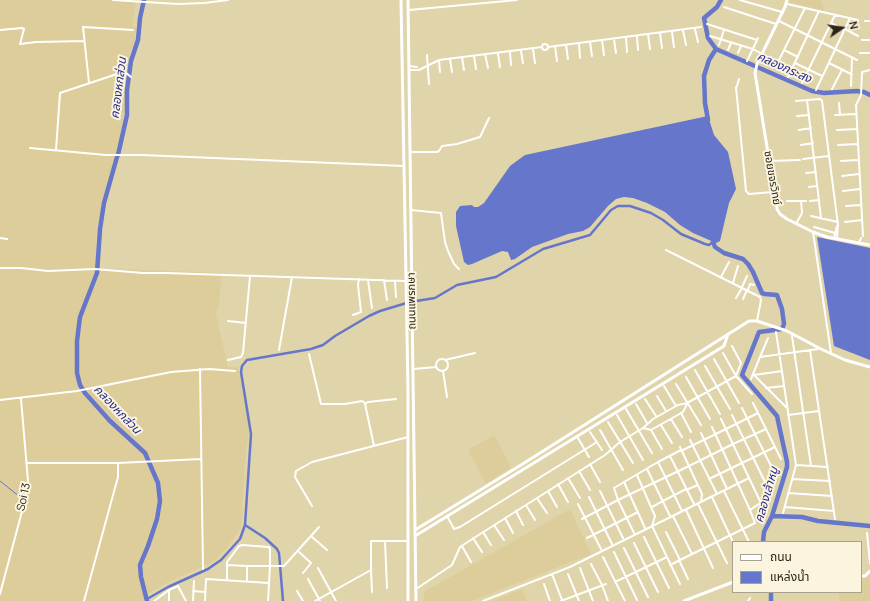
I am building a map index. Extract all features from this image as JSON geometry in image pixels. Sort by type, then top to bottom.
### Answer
[{"type":"street","points":[[113,0],[134,2],[204,3],[228,0]]},
{"type":"street","name":"ถนนแพรกษา","points":[[401,0],[408,437],[408,601]]},
{"type":"street","name":"ถนนแพรกษา","points":[[408,0],[416,601]]},
{"type":"street","points":[[408,10],[517,0]]},
{"type":"street","points":[[740,0],[783,12]]},
{"type":"street","points":[[710,36],[753,49],[762,54],[787,2],[805,8],[858,20]]},
{"type":"street","points":[[724,7],[794,29],[858,60]]},
{"type":"street","points":[[779,60],[805,8]]},
{"type":"street","points":[[788,77],[819,11]]},
{"type":"street","points":[[802,83],[835,15]]},
{"type":"street","points":[[816,90],[850,18]]},
{"type":"street","points":[[865,21],[870,21]]},
{"type":"street","points":[[707,24],[758,39],[747,61]]},
{"type":"street","points":[[831,24],[858,36]]},
{"type":"street","points":[[89,84],[83,27],[133,30]]},
{"type":"street","points":[[409,68],[420,70],[439,60],[542,48],[546,50],[548,47],[554,46],[672,32],[701,27]]},
{"type":"street","points":[[0,30],[24,29],[20,44],[36,42],[84,41]]},
{"type":"street","points":[[695,29],[698,42]]},
{"type":"street","points":[[683,30],[686,45]]},
{"type":"street","points":[[719,44],[724,30]]},
{"type":"street","points":[[672,32],[674,47]]},
{"type":"street","points":[[660,33],[662,48]]},
{"type":"street","points":[[648,34],[650,49]]},
{"type":"street","points":[[637,36],[638,50]]},
{"type":"street","points":[[626,37],[627,52]]},
{"type":"street","points":[[614,39],[616,53]]},
{"type":"street","points":[[602,40],[604,55]]},
{"type":"street","points":[[862,40],[870,40]]},
{"type":"street","points":[[590,42],[592,56]]},
{"type":"street","points":[[579,43],[580,58]]},
{"type":"street","points":[[728,50],[730,43]]},
{"type":"street","points":[[542,48],[544,44],[548,47]]},
{"type":"street","points":[[566,45],[568,59]]},
{"type":"street","points":[[554,46],[557,61]]},
{"type":"street","points":[[738,53],[741,46]]},
{"type":"street","points":[[533,49],[535,63]]},
{"type":"street","points":[[784,50],[798,57]]},
{"type":"street","points":[[521,51],[523,63]]},
{"type":"street","points":[[510,52],[511,65]]},
{"type":"street","points":[[860,53],[870,53]]},
{"type":"street","points":[[485,54],[488,68]]},
{"type":"street","points":[[498,54],[500,67]]},
{"type":"street","name":"ซอยขจรวิทย์","points":[[762,54],[755,70],[775,205],[779,212],[796,224],[813,232],[870,245]]},
{"type":"street","points":[[427,55],[429,84]]},
{"type":"street","points":[[474,56],[476,69]]},
{"type":"street","points":[[462,57],[464,70]]},
{"type":"street","points":[[851,86],[852,57]]},
{"type":"street","points":[[450,59],[452,72]]},
{"type":"street","points":[[439,60],[440,72]]},
{"type":"street","points":[[829,63],[851,74]]},
{"type":"street","points":[[795,64],[822,76]]},
{"type":"street","points":[[409,68],[418,67],[420,70]]},
{"type":"street","points":[[832,89],[842,70]]},
{"type":"street","points":[[861,243],[862,220],[856,105],[861,95],[862,72],[870,70]]},
{"type":"street","points":[[56,150],[60,93],[125,72],[131,77]]},
{"type":"street","points":[[739,79],[739,83],[736,88],[746,191],[749,194],[773,192]]},
{"type":"street","points":[[796,101],[820,99],[822,101],[838,224],[835,238]]},
{"type":"street","points":[[807,100],[821,218]]},
{"type":"street","points":[[839,103],[840,114]]},
{"type":"street","points":[[835,115],[856,114]]},
{"type":"street","points":[[797,116],[809,115]]},
{"type":"street","points":[[410,152],[438,152],[442,146],[457,144],[480,137],[489,118]]},
{"type":"street","points":[[403,122],[409,122]]},
{"type":"street","points":[[799,130],[810,128]]},
{"type":"street","points":[[837,130],[857,129]]},
{"type":"street","points":[[801,145],[812,143]]},
{"type":"street","points":[[838,145],[858,144]]},
{"type":"street","points":[[30,148],[106,155],[142,155],[404,166]]},
{"type":"street","points":[[804,159],[829,156]]},
{"type":"street","points":[[768,161],[800,160]]},
{"type":"street","points":[[841,161],[858,160]]},
{"type":"street","points":[[806,173],[816,172]]},
{"type":"street","points":[[842,176],[859,174]]},
{"type":"street","points":[[808,187],[817,186]]},
{"type":"street","points":[[843,191],[860,189]]},
{"type":"street","points":[[810,201],[819,200]]},
{"type":"street","points":[[787,201],[806,201]]},
{"type":"street","points":[[796,224],[802,213],[801,201]]},
{"type":"street","points":[[846,206],[861,205]]},
{"type":"street","points":[[411,210],[441,212],[445,242],[454,264],[459,269]]},
{"type":"street","points":[[811,216],[838,224]]},
{"type":"street","points":[[845,222],[862,220]]},
{"type":"street","points":[[835,238],[838,224]]},
{"type":"street","points":[[814,227],[835,233]]},
{"type":"street","points":[[813,232],[830,353]]},
{"type":"street","points":[[0,238],[7,239]]},
{"type":"street","points":[[666,250],[761,298],[756,321]]},
{"type":"street","points":[[721,277],[729,262]]},
{"type":"street","points":[[733,283],[738,266]]},
{"type":"street","points":[[0,268],[21,268],[48,271],[95,269],[143,273],[406,281]]},
{"type":"street","points":[[228,360],[243,356],[250,276]]},
{"type":"street","points":[[736,298],[747,276]]},
{"type":"street","points":[[279,350],[292,277]]},
{"type":"street","points":[[353,315],[361,312],[358,285],[359,279]]},
{"type":"street","points":[[368,280],[372,308]]},
{"type":"street","points":[[384,280],[387,300]]},
{"type":"street","points":[[395,281],[396,297]]},
{"type":"street","points":[[743,299],[750,284],[754,285]]},
{"type":"street","points":[[228,321],[246,323]]},
{"type":"street","points":[[415,536],[724,346],[727,335],[749,321],[756,321],[776,330],[785,331],[845,360],[870,367]]},
{"type":"street","points":[[415,530],[749,321],[756,321]]},
{"type":"street","points":[[776,330],[796,465],[783,513]]},
{"type":"street","points":[[792,336],[811,466]]},
{"type":"street","points":[[751,379],[768,338]]},
{"type":"street","points":[[416,589],[452,565],[462,546],[473,538],[607,453],[656,416],[697,398],[736,376],[741,363],[732,346]]},
{"type":"street","points":[[760,357],[821,349]]},
{"type":"street","points":[[810,350],[835,519]]},
{"type":"street","points":[[723,353],[736,376],[752,394]]},
{"type":"street","points":[[309,354],[322,404],[345,404],[362,401],[366,403],[385,399],[396,399]]},
{"type":"street","points":[[436,367],[438,360],[475,354]]},
{"type":"street","points":[[714,359],[739,402]]},
{"type":"street","points":[[443,371],[446,370],[448,366],[445,360]]},
{"type":"street","points":[[705,366],[730,409]]},
{"type":"street","points":[[413,369],[436,367],[438,370],[443,371]]},
{"type":"street","points":[[0,400],[77,391],[171,372],[200,369],[235,371]]},
{"type":"street","points":[[200,369],[203,568]]},
{"type":"street","points":[[695,370],[720,414]]},
{"type":"street","points":[[443,371],[447,396]]},
{"type":"street","points":[[753,375],[782,371]]},
{"type":"street","points":[[753,375],[787,408]]},
{"type":"street","points":[[686,377],[710,419]]},
{"type":"street","points":[[676,384],[701,425]]},
{"type":"street","points":[[664,386],[676,406]]},
{"type":"street","points":[[766,388],[784,386]]},
{"type":"street","points":[[657,396],[666,411]]},
{"type":"street","name":"Soi 13","points":[[0,594],[25,500],[28,481],[28,463],[21,398]]},
{"type":"street","points":[[645,399],[656,416]]},
{"type":"street","points":[[366,403],[365,407],[374,446]]},
{"type":"street","points":[[642,428],[651,430],[661,425],[684,411],[687,403]]},
{"type":"street","points":[[753,403],[781,459]]},
{"type":"street","points":[[636,404],[647,423]]},
{"type":"street","points":[[742,408],[776,474],[766,499],[750,510]]},
{"type":"street","points":[[626,409],[652,453]]},
{"type":"street","points":[[788,415],[819,411]]},
{"type":"street","points":[[681,413],[691,432]]},
{"type":"street","points":[[634,533],[618,500],[614,488],[669,456],[758,413]]},
{"type":"street","points":[[732,414],[769,490]]},
{"type":"street","points":[[617,415],[643,460]]},
{"type":"street","points":[[671,419],[682,437]]},
{"type":"street","points":[[721,419],[760,502]]},
{"type":"street","points":[[608,422],[633,463]]},
{"type":"street","points":[[661,425],[672,443]]},
{"type":"street","points":[[670,565],[755,523],[712,427]]},
{"type":"street","points":[[582,519],[654,482],[766,429]]},
{"type":"street","points":[[600,430],[623,470]]},
{"type":"street","points":[[651,430],[662,449]]},
{"type":"street","points":[[590,432],[602,450]]},
{"type":"street","points":[[701,433],[727,489]]},
{"type":"street","points":[[312,506],[297,481],[295,475],[296,471],[312,462],[408,437]]},
{"type":"street","points":[[578,438],[589,457]]},
{"type":"street","points":[[690,440],[717,494]]},
{"type":"street","points":[[447,516],[454,529],[460,527],[597,442]]},
{"type":"street","points":[[680,447],[702,494],[700,503],[728,563]]},
{"type":"street","points":[[709,479],[775,447]]},
{"type":"street","points":[[670,456],[694,504]]},
{"type":"street","points":[[28,463],[118,463],[201,459]]},
{"type":"street","points":[[658,462],[682,510]]},
{"type":"street","points":[[84,601],[117,484],[118,463]]},
{"type":"street","points":[[590,464],[600,482]]},
{"type":"street","points":[[796,465],[828,467]]},
{"type":"street","points":[[647,469],[692,554]]},
{"type":"street","points":[[579,471],[590,490]]},
{"type":"street","points":[[637,475],[655,516],[652,526],[680,584]]},
{"type":"street","points":[[568,478],[580,498]]},
{"type":"street","points":[[483,601],[570,568],[749,478]]},
{"type":"street","points":[[792,479],[830,481]]},
{"type":"street","points":[[624,482],[645,528]]},
{"type":"street","points":[[558,484],[568,502]]},
{"type":"street","points":[[652,507],[698,484]]},
{"type":"street","points":[[548,491],[557,507]]},
{"type":"street","points":[[600,491],[623,538]]},
{"type":"street","points":[[724,491],[748,541]]},
{"type":"street","points":[[788,493],[832,496]]},
{"type":"street","points":[[408,495],[415,494]]},
{"type":"street","points":[[589,497],[612,544]]},
{"type":"street","points":[[712,497],[732,541]]},
{"type":"street","points":[[537,498],[547,514]]},
{"type":"street","points":[[578,504],[601,550]]},
{"type":"street","points":[[526,505],[534,520]]},
{"type":"street","points":[[784,507],[834,511]]},
{"type":"street","points":[[686,510],[714,568]]},
{"type":"street","points":[[516,511],[523,525]]},
{"type":"street","points":[[587,538],[628,519],[638,512]]},
{"type":"street","points":[[505,518],[513,533]]},
{"type":"street","points":[[494,525],[504,540]]},
{"type":"street","points":[[227,565],[284,566],[319,527]]},
{"type":"street","points":[[483,532],[491,545]]},
{"type":"street","points":[[666,532],[688,579]]},
{"type":"street","points":[[867,533],[870,563]]},
{"type":"street","points":[[311,536],[327,550]]},
{"type":"street","points":[[644,537],[669,588]]},
{"type":"street","points":[[473,538],[482,552]]},
{"type":"street","points":[[372,592],[371,541],[408,541]]},
{"type":"street","points":[[385,541],[387,588]]},
{"type":"street","points":[[634,543],[658,592]]},
{"type":"street","points":[[227,580],[227,565],[229,559],[239,546],[269,547],[270,566],[268,601]]},
{"type":"street","points":[[462,546],[471,562]]},
{"type":"street","points":[[624,548],[648,597]]},
{"type":"street","points":[[298,551],[311,563],[303,573]]},
{"type":"street","points":[[614,552],[637,600]]},
{"type":"street","points":[[603,557],[625,601]]},
{"type":"street","points":[[615,582],[667,557]]},
{"type":"street","points":[[591,564],[602,585],[608,601]]},
{"type":"street","points":[[247,581],[248,566]]},
{"type":"street","points":[[318,568],[336,601]]},
{"type":"street","points":[[580,568],[593,601]]},
{"type":"street","points":[[315,601],[371,570]]},
{"type":"street","points":[[862,576],[865,576],[870,570]]},
{"type":"street","points":[[552,574],[563,601],[606,584]]},
{"type":"street","points":[[568,574],[579,601]]},
{"type":"street","points":[[308,579],[319,600]]},
{"type":"street","points":[[205,601],[206,580],[269,582]]},
{"type":"street","points":[[193,601],[194,581]]},
{"type":"street","points":[[684,601],[732,582]]},
{"type":"street","points":[[544,584],[550,601]]},
{"type":"street","points":[[154,601],[169,590],[178,586],[185,601]]},
{"type":"street","points":[[169,590],[169,601]]},
{"type":"street","points":[[193,591],[205,592]]},
{"type":"street","points":[[297,591],[303,601]]},
{"type":"shaded area","points":[[0,0],[136,0],[132,26],[136,27],[135,42],[130,52],[124,83],[126,104],[120,141],[102,203],[96,235],[96,268],[222,273],[219,305],[216,314],[228,367],[238,367],[248,417],[249,434],[246,450],[241,528],[227,548],[213,562],[170,581],[144,596],[144,601],[0,601]]},
{"type":"shaded area","points":[[789,0],[821,0],[824,11],[790,2]]},
{"type":"shaded area","points":[[494,435],[511,467],[486,484],[468,450]]},
{"type":"shaded area","points":[[570,509],[591,554],[472,601],[424,601],[424,592]]},
{"type":"shaded area","points":[[870,574],[870,601],[840,601],[838,593],[862,593],[862,578],[866,578]]},
{"type":"shaded area","points":[[522,589],[527,601],[492,601]]},
{"type":"water","points":[[708,116],[714,135],[728,152],[736,189],[729,203],[720,241],[716,243],[693,233],[680,225],[665,212],[647,203],[633,198],[624,197],[616,199],[590,227],[583,231],[568,234],[532,247],[515,259],[511,260],[508,252],[502,251],[472,264],[468,265],[464,262],[456,226],[456,212],[460,206],[472,205],[474,207],[478,207],[484,203],[510,166],[525,155]]},
{"type":"water","points":[[817,237],[870,248],[870,360],[834,346]]},
{"type":"waterway","name":"คลองหกส่วน","points":[[118,155],[127,115],[127,90],[131,61],[138,40],[140,18],[144,0]]},
{"type":"waterway","points":[[716,49],[708,38],[704,18],[717,7],[721,0]]},
{"type":"waterway","name":"คลองกระสง","points":[[716,49],[812,91],[824,93],[857,91],[870,95]]},
{"type":"waterway","points":[[708,120],[705,103],[704,76],[709,60],[716,49]]},
{"type":"waterway","name":"คลองหกส่วน","points":[[117,157],[104,203],[100,229],[97,273],[80,317],[77,341],[77,373],[80,385],[85,393],[110,421],[145,453],[158,483],[160,501],[157,519],[140,565],[141,577],[147,601]]},
{"type":"waterway","points":[[147,599],[168,587],[208,569],[221,560],[240,539],[245,525],[251,434],[241,372],[242,366],[247,360],[311,349],[323,345],[335,336],[380,311],[410,302],[435,298],[457,285],[496,277],[543,249],[590,235],[611,210],[618,206],[630,206],[651,213],[681,234],[705,244],[709,245],[713,242]]},
{"type":"waterway","name":"คลองเล้าหมู","points":[[715,236],[713,242],[715,247],[724,253],[743,259],[753,272],[762,293],[777,295],[782,309],[784,324],[782,329],[759,332],[742,375],[777,416],[787,462],[787,467],[772,516],[764,532],[763,541]]},
{"type":"waterway","points":[[0,481],[20,497]]},
{"type":"waterway","points":[[772,516],[802,517],[818,521],[870,526]]},
{"type":"waterway","points":[[245,525],[265,538],[277,549],[279,553],[283,601]]},
{"type":"waterway","name":"คลองเล้าหมู","points":[[771,593],[771,601]]}]
